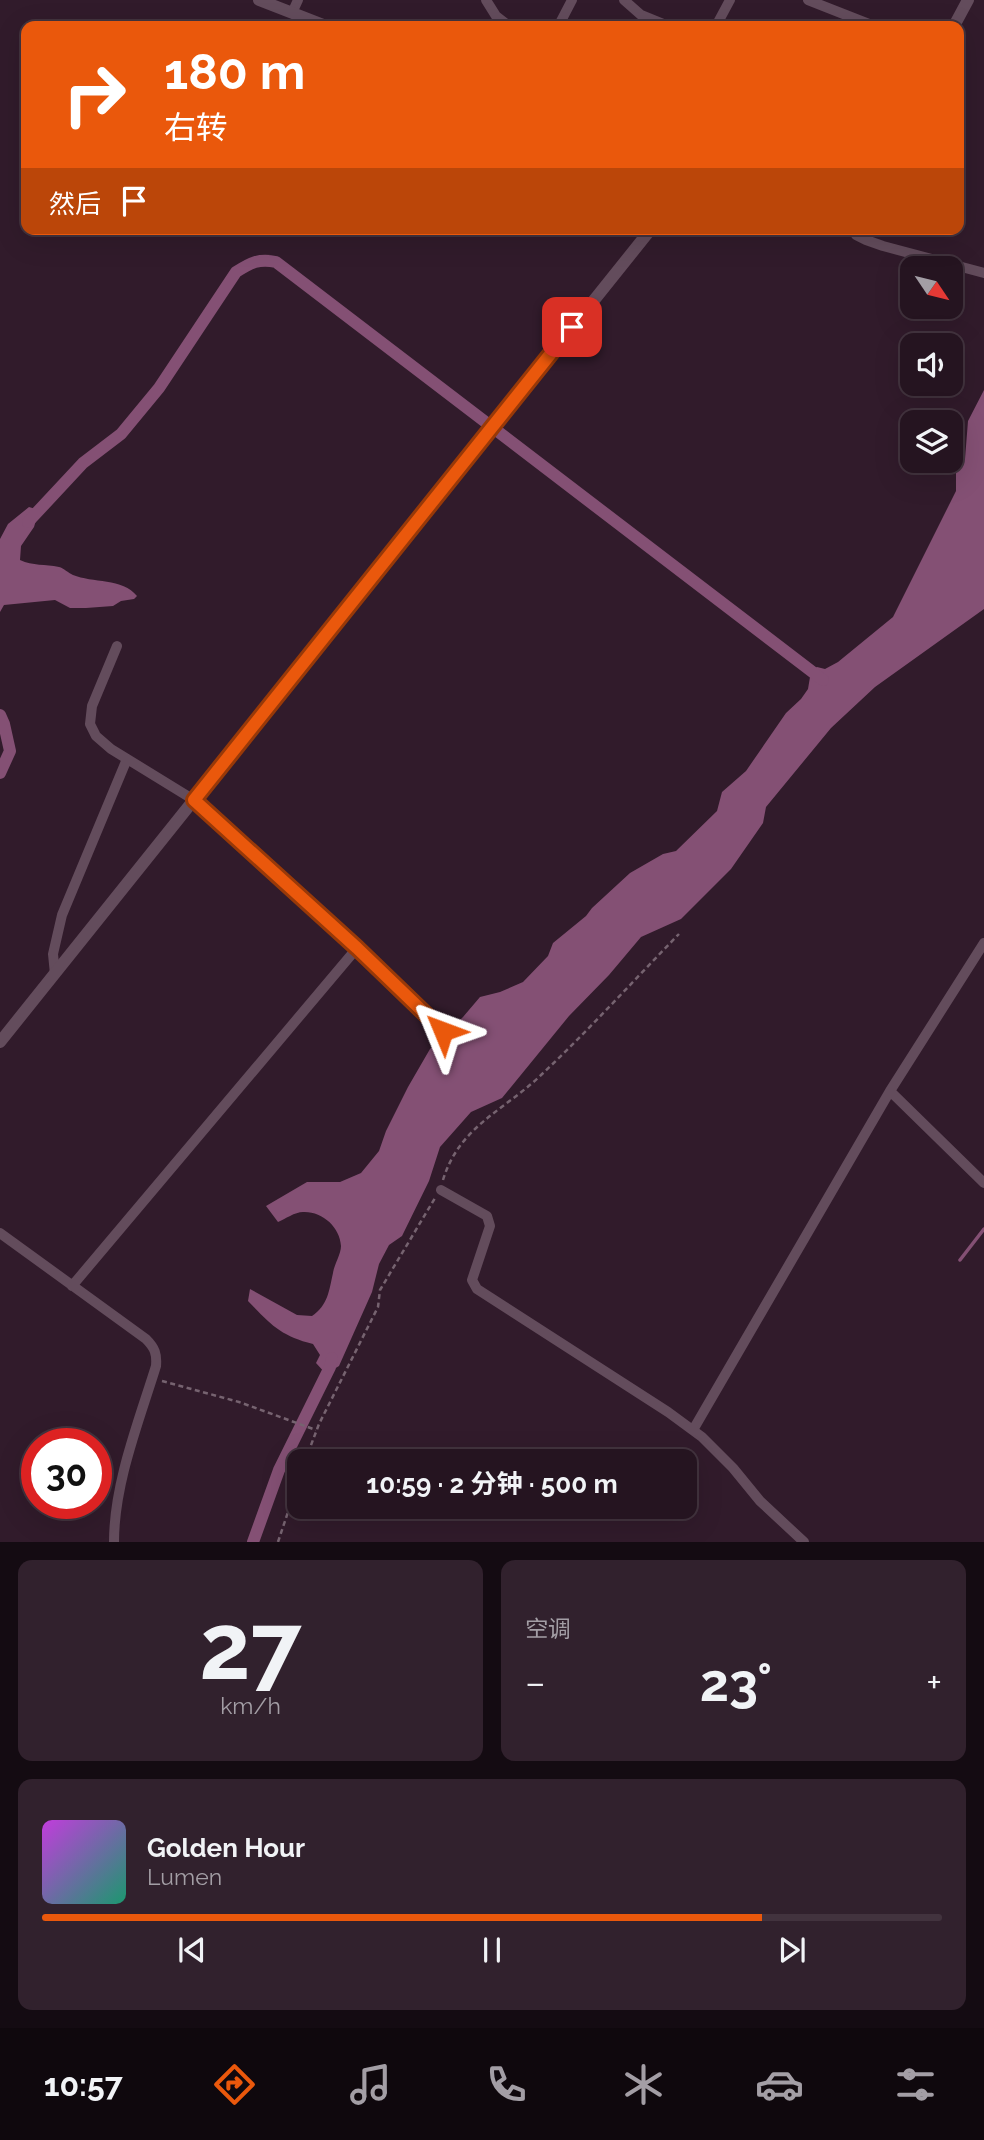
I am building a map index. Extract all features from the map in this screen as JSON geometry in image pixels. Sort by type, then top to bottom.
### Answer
[{"type":"street","points":[[259,0],[313,21]]},
{"type":"street","points":[[292,13],[298,0]]},
{"type":"street","points":[[486,0],[502,21]]},
{"type":"street","points":[[561,21],[572,0]]},
{"type":"street","points":[[624,0],[641,15],[656,21]]},
{"type":"street","points":[[719,21],[730,0]]},
{"type":"street","points":[[808,0],[861,21]]},
{"type":"street","points":[[957,21],[968,0]]},
{"type":"street","points":[[638,21],[641,15]]},
{"type":"street","points":[[0,1042],[646,235]]},
{"type":"street","points":[[858,235],[883,246],[984,273]]},
{"type":"street","points":[[117,646],[92,706],[90,724],[96,736],[127,759],[194,800],[357,948],[443,1031]]},
{"type":"street","points":[[55,974],[53,954],[62,915],[127,759]]},
{"type":"street","points":[[693,1430],[890,1091],[984,943]]},
{"type":"street","points":[[72,1286],[357,948]]},
{"type":"street","points":[[890,1091],[984,1183]]},
{"type":"street","points":[[440,1190],[487,1216],[490,1226],[472,1280],[477,1289],[693,1430],[733,1468],[760,1501],[804,1542]]},
{"type":"street","points":[[0,1233],[154,1347],[157,1355],[128,1456],[114,1524],[114,1542]]},
{"type":"path","points":[[309,1449],[316,1430],[378,1307],[380,1290],[440,1190],[447,1167],[459,1145],[481,1122],[539,1077],[679,934]]},
{"type":"path","points":[[152,1379],[239,1402],[316,1430]]},
{"type":"path","points":[[278,1542],[287,1515]]},
{"type":"shaded area","points":[[984,390],[984,609],[875,687],[831,728],[766,807],[763,823],[731,869],[681,919],[641,937],[569,1016],[502,1098],[471,1112],[440,1147],[429,1181],[402,1236],[389,1245],[379,1264],[372,1292],[339,1366],[326,1374],[316,1363],[320,1355],[313,1344],[277,1329],[248,1301],[250,1289],[297,1315],[312,1316],[327,1297],[341,1249],[340,1239],[334,1227],[317,1214],[300,1212],[278,1222],[266,1206],[307,1182],[340,1182],[361,1173],[379,1151],[408,1087],[430,1049],[480,997],[523,982],[548,956],[553,943],[586,916],[630,873],[663,854],[676,851],[717,811],[722,792],[746,771],[786,713],[801,699],[808,689],[811,671],[817,667],[825,669],[838,662],[893,617],[956,491],[956,473],[963,473],[968,421]]},
{"type":"shaded area","points":[[29,507],[39,510],[34,527],[21,546],[20,560],[63,568],[81,577],[124,586],[137,596],[113,606],[70,608],[55,600],[4,605],[0,612],[0,539],[8,524]]},
{"type":"waterway","points":[[28,522],[83,463],[121,434],[159,388],[236,272],[255,262],[276,262],[823,680]]},
{"type":"waterway","points":[[0,715],[10,751],[0,773]]},
{"type":"waterway","points":[[960,1260],[984,1229]]},
{"type":"waterway","points":[[253,1542],[279,1470],[332,1358]]},
{"type":"route","points":[[443,1031],[357,948],[194,800],[572,327]]}]
